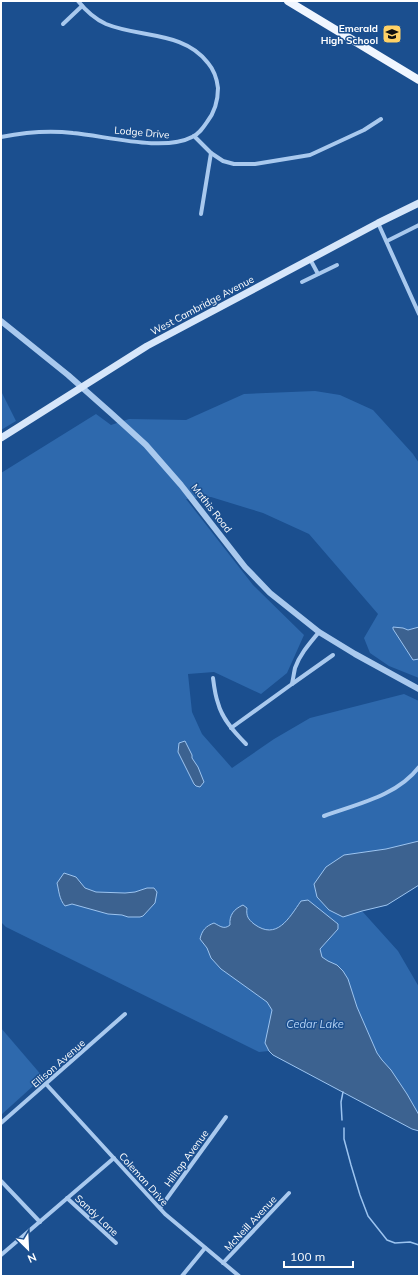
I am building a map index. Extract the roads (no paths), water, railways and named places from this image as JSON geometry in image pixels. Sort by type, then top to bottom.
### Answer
[{"type":"main road","points":[[288,1],[419,80]]},
{"type":"main road","name":"West Cambridge Avenue","points":[[1,438],[147,346],[378,223],[419,203]]},
{"type":"street","name":"Lodge Drive","points":[[1,137],[26,132],[58,131],[167,144],[180,142],[194,136],[209,120],[218,94],[214,72],[205,59],[192,48],[177,41],[107,24],[94,17],[78,1]]},
{"type":"street","points":[[63,24],[82,6]]},
{"type":"street","points":[[194,136],[211,153],[223,161],[239,164],[256,164],[298,157],[323,150],[382,120]]},
{"type":"street","points":[[201,214],[211,153]]},
{"type":"street","points":[[378,223],[419,314]]},
{"type":"street","points":[[387,241],[419,225]]},
{"type":"street","points":[[310,259],[318,274]]},
{"type":"street","points":[[302,282],[337,265]]},
{"type":"street","name":"Mathis Road","points":[[1,321],[81,387],[130,430],[162,462],[245,568],[285,606],[320,632],[355,654],[419,689]]},
{"type":"street","points":[[292,684],[297,663],[320,632]]},
{"type":"street","points":[[231,728],[333,655]]},
{"type":"street","points":[[213,678],[218,704],[223,716],[231,728],[246,744]]},
{"type":"street","points":[[324,816],[390,791],[406,781],[419,767]]},
{"type":"street","name":"Ellison Avenue","points":[[1,1123],[125,1014]]},
{"type":"street","name":"Coleman Drive","points":[[46,1084],[173,1222],[239,1276]]},
{"type":"street","name":"Hilltop Avenue","points":[[160,1208],[226,1117]]},
{"type":"street","points":[[1,1255],[114,1158]]},
{"type":"street","points":[[1,1181],[40,1222]]},
{"type":"street","name":"McNeill Avenue","points":[[223,1263],[289,1193]]},
{"type":"street","name":"Sandy Lane","points":[[67,1198],[116,1243]]},
{"type":"street","points":[[182,1276],[205,1248]]},
{"type":"water","points":[[393,627],[408,630],[419,627],[419,659],[413,660]]},
{"type":"water","points":[[185,741],[204,782],[200,787],[194,784],[178,752],[179,743]]},
{"type":"water","points":[[419,841],[419,885],[387,905],[343,917],[329,910],[317,897],[314,884],[326,867],[344,855],[386,849]]},
{"type":"water","points":[[64,873],[76,877],[85,888],[96,892],[125,893],[154,888],[157,892],[155,903],[143,916],[140,917],[108,914],[72,904],[65,906],[60,898],[57,883]]},
{"type":"water","name":"Cedar Lake","points":[[308,900],[338,924],[338,929],[320,949],[322,957],[337,965],[348,979],[357,1007],[377,1053],[391,1070],[419,1115],[419,1131],[412,1129],[273,1055],[265,1043],[272,1010],[267,1002],[221,969],[211,958],[207,948],[200,939],[203,931],[211,924],[214,923],[224,927],[230,925],[230,918],[233,913],[237,908],[243,905],[247,908],[247,915],[254,924],[262,929],[269,930],[276,929],[282,925],[301,901]]},
{"type":"waterway","points":[[342,1120],[341,1102],[343,1092]]},
{"type":"waterway","points":[[344,1128],[344,1139],[351,1165],[368,1216],[387,1240],[395,1243],[410,1242],[419,1245]]},
{"type":"place","name":"Emerald High School","points":[[392,34]]}]
